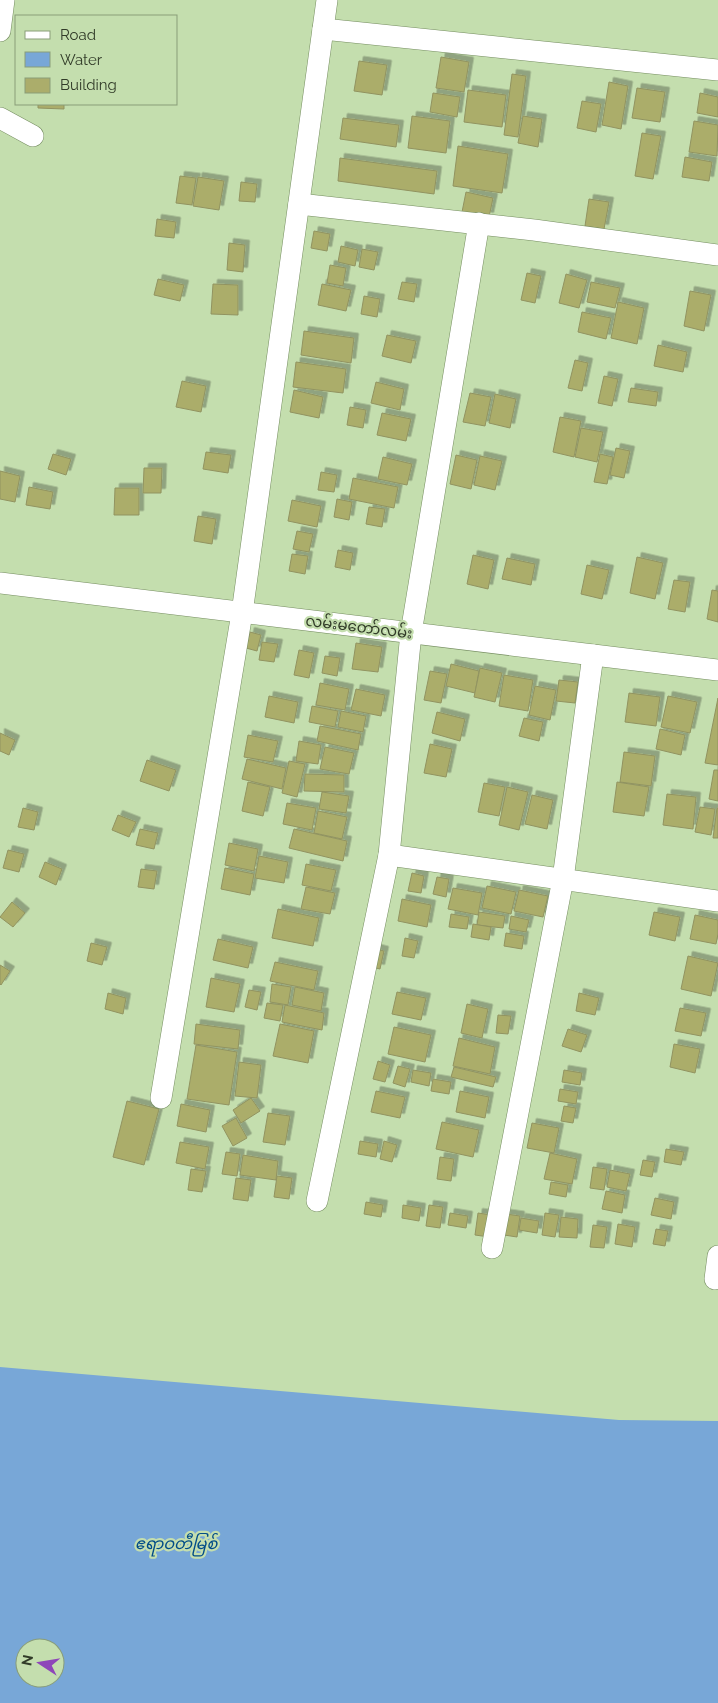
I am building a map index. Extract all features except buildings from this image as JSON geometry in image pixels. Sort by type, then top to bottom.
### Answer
[{"type":"street","points":[[0,31],[4,0]]},
{"type":"street","points":[[161,1098],[242,613],[327,0]]},
{"type":"street","points":[[323,28],[718,70]]},
{"type":"street","points":[[0,118],[33,136]]},
{"type":"street","points":[[299,204],[479,224],[718,255]]},
{"type":"street","points":[[317,1201],[389,855],[411,633],[479,224]]},
{"type":"street","name":"လမ်းမတော်လမ်း","points":[[0,583],[718,670]]},
{"type":"street","points":[[492,1248],[562,879],[593,655]]},
{"type":"street","points":[[389,855],[718,901]]},
{"type":"street","points":[[715,1279],[718,1256]]},
{"type":"water","name":"ဧရာဝတီမြစ်","points":[[0,1367],[619,1420],[718,1421],[718,1703],[0,1703]]}]
